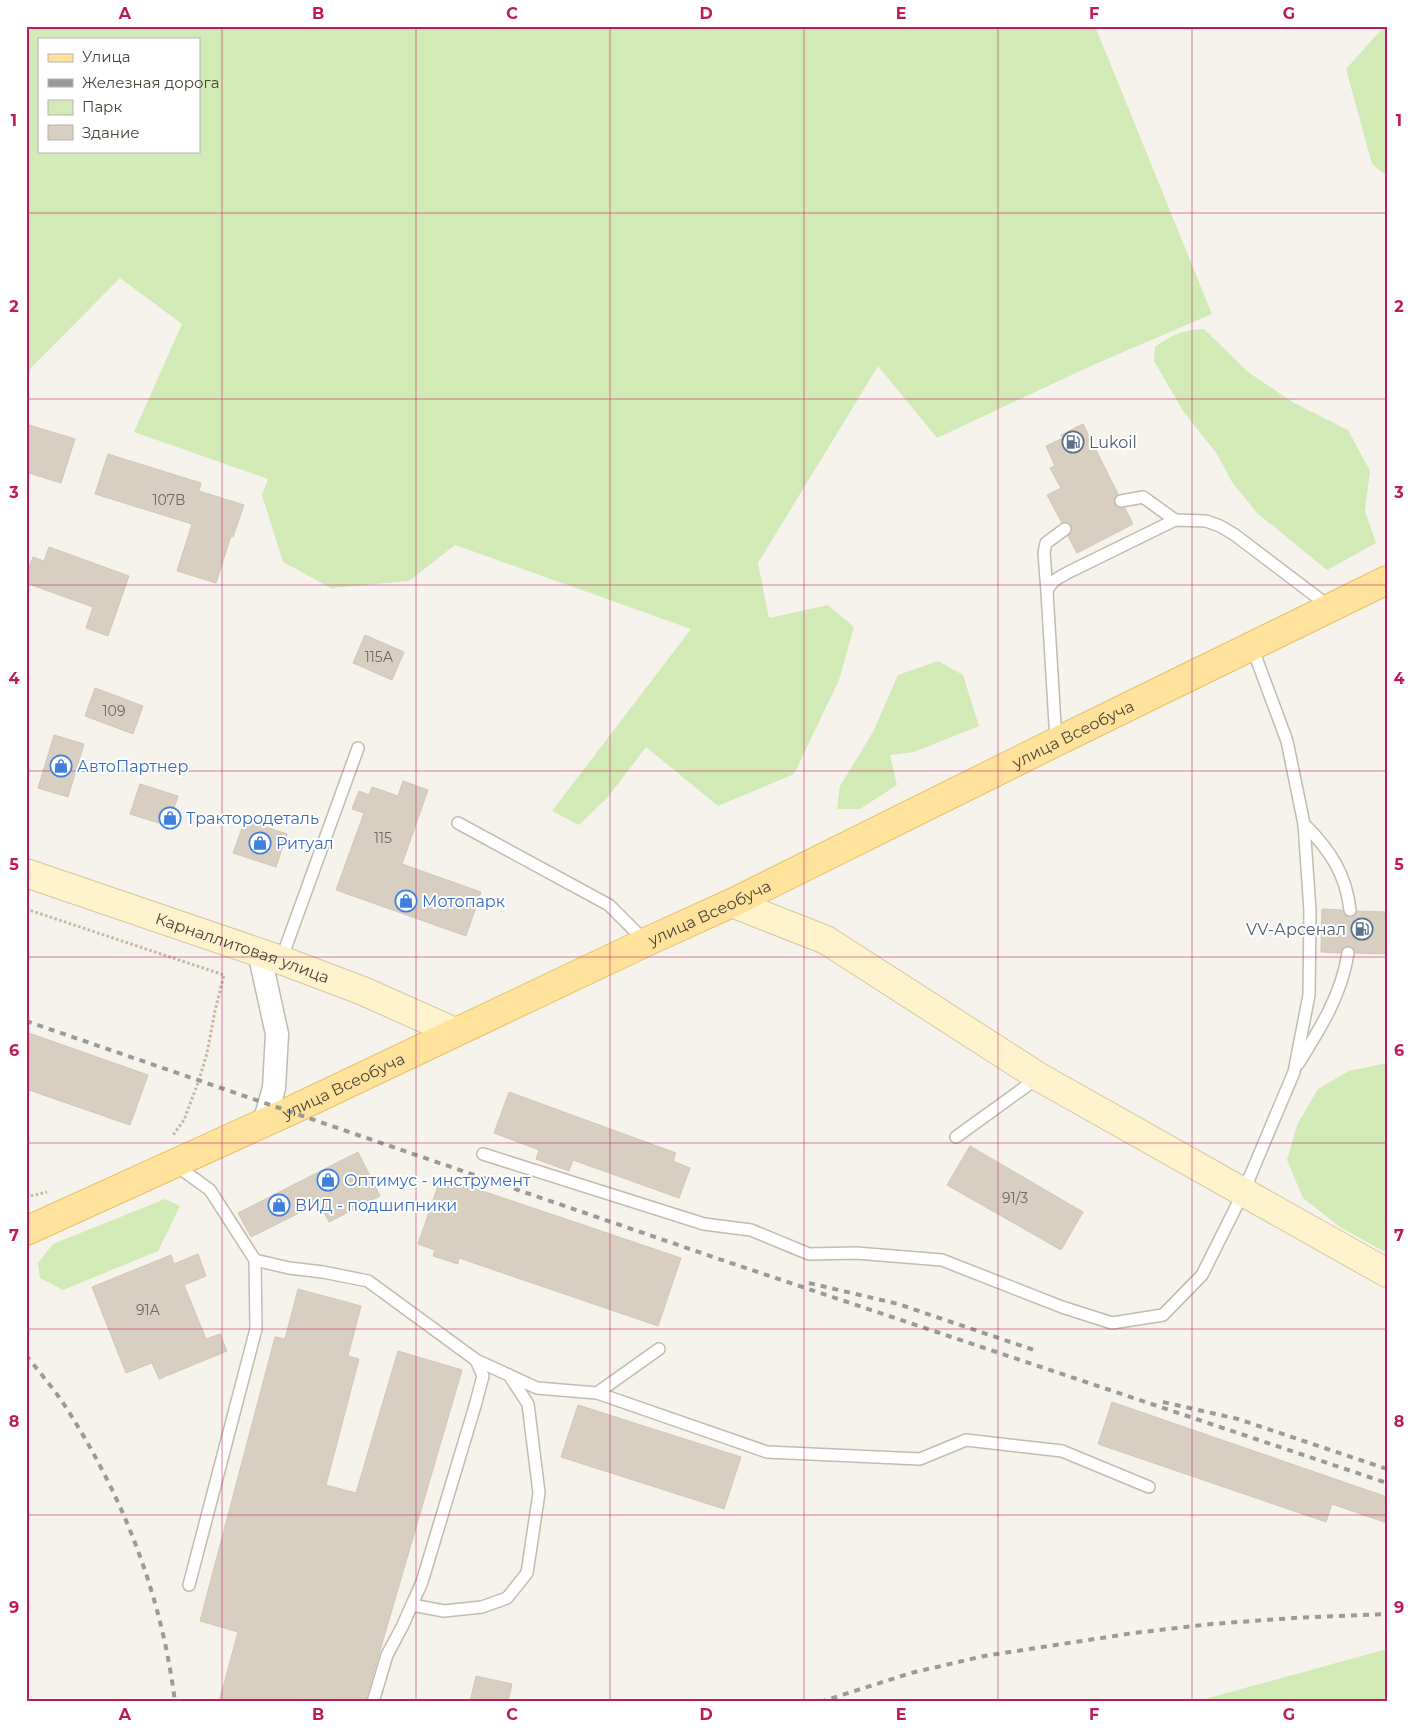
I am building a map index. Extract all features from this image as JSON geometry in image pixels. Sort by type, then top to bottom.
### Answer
[{"type":"main road","name":"улица Всеобуча","points":[[26,1231],[172,1151],[264,1122],[732,903],[1387,580]]},
{"type":"main road","name":"Карналлитовая улица","points":[[26,873],[270,956],[363,991],[455,1032]]},
{"type":"main road","points":[[732,903],[826,940],[1039,1077],[1387,1274]]},
{"type":"street","points":[[264,1122],[274,1088],[277,1034],[269,991],[270,956]]},
{"type":"lane","points":[[1121,501],[1143,497],[1175,520]]},
{"type":"lane","points":[[1047,592],[1054,581],[1069,572],[1175,520],[1206,521],[1227,530],[1332,608]]},
{"type":"lane","points":[[1056,742],[1044,553],[1046,543],[1065,529]]},
{"type":"lane","points":[[1252,647],[1287,741],[1304,824],[1310,911],[1309,995],[1294,1072]]},
{"type":"lane","points":[[270,956],[358,748]]},
{"type":"lane","points":[[458,823],[609,905],[646,942]]},
{"type":"lane","points":[[1304,824],[1322,842],[1338,867],[1348,894],[1350,910]]},
{"type":"lane","points":[[483,1154],[704,1224],[751,1230],[809,1254],[856,1253],[942,1260],[1062,1307],[1112,1323],[1163,1315],[1202,1275],[1243,1193],[1294,1072],[1335,1000],[1345,971],[1348,953]]},
{"type":"lane","points":[[956,1137],[1039,1077]]},
{"type":"lane","points":[[172,1151],[210,1190],[255,1260],[256,1329],[189,1585]]},
{"type":"lane","points":[[255,1260],[289,1268],[323,1272],[368,1281],[476,1360],[538,1388],[596,1393],[768,1452],[920,1459],[966,1440],[1062,1451],[1149,1487]]},
{"type":"lane","points":[[596,1393],[659,1349]]},
{"type":"lane","points":[[374,1702],[387,1655],[422,1582],[483,1376],[476,1360]]},
{"type":"lane","points":[[412,1605],[444,1611],[482,1607],[507,1598],[527,1573],[539,1493],[528,1404],[509,1375]]},
{"type":"path","points":[[26,909],[224,975],[214,1011],[207,1053],[199,1080],[172,1151]]},
{"type":"path","points":[[26,1197],[53,1190]]},
{"type":"green space","points":[[26,26],[1095,26],[1212,314],[1093,365],[937,438],[878,366],[758,563],[769,618],[828,605],[854,627],[839,680],[794,774],[718,806],[646,747],[608,797],[579,825],[552,811],[691,629],[455,545],[409,581],[331,588],[283,562],[262,495],[268,479],[134,432],[182,324],[120,278],[26,371]]},
{"type":"green space","points":[[1387,28],[1387,176],[1372,164],[1346,69],[1380,31]]},
{"type":"green space","points":[[1204,329],[1248,372],[1294,403],[1348,430],[1370,471],[1365,511],[1376,543],[1327,570],[1257,513],[1232,482],[1217,454],[1183,411],[1154,361],[1155,347],[1161,343],[1183,332]]},
{"type":"green space","points":[[938,661],[963,675],[979,726],[914,752],[890,755],[897,785],[860,809],[837,809],[840,786],[873,732],[898,675]]},
{"type":"green space","points":[[1387,1063],[1387,1253],[1340,1227],[1303,1198],[1287,1160],[1297,1125],[1318,1089],[1349,1071]]},
{"type":"green space","points":[[165,1199],[180,1206],[158,1251],[63,1290],[40,1278],[38,1263],[53,1244]]},
{"type":"green space","points":[[1387,1649],[1387,1702],[1194,1702]]},
{"type":"building","points":[[26,424],[75,439],[61,483],[26,472]]},
{"type":"building","points":[[1083,424],[1118,494],[1114,499],[1115,505],[1119,508],[1125,508],[1133,524],[1077,553],[1068,536],[1072,532],[1071,525],[1068,522],[1062,523],[1047,495],[1061,488],[1050,468],[1055,466],[1046,446],[1063,438],[1061,435]]},
{"type":"building","points":[[108,454],[201,483],[199,491],[244,505],[233,537],[231,536],[216,583],[177,571],[192,524],[95,494]]},
{"type":"building","points":[[49,547],[129,576],[108,636],[86,628],[93,607],[26,583],[26,576],[33,557],[44,561]]},
{"type":"building","points":[[365,635],[404,652],[392,680],[353,663]]},
{"type":"building","points":[[95,688],[143,706],[133,734],[85,716]]},
{"type":"building","name":"АвтоПартнер","points":[[54,735],[84,744],[68,797],[38,788]]},
{"type":"building","points":[[403,781],[428,790],[402,864],[481,892],[466,936],[336,890],[364,813],[352,809],[359,791],[369,795],[372,787],[398,796]]},
{"type":"building","points":[[140,784],[178,796],[168,826],[130,814]]},
{"type":"building","name":"Ритуал","points":[[245,820],[287,834],[276,867],[233,853]]},
{"type":"building","points":[[1322,909],[1342,910],[1345,915],[1351,917],[1357,911],[1387,912],[1387,954],[1355,953],[1353,948],[1349,946],[1343,948],[1340,953],[1321,952]]},
{"type":"building","points":[[26,1032],[148,1075],[130,1125],[26,1089]]},
{"type":"building","points":[[509,1092],[676,1153],[673,1161],[690,1168],[679,1198],[573,1160],[569,1171],[536,1159],[539,1150],[494,1133]]},
{"type":"building","points":[[970,1146],[1083,1212],[1061,1250],[947,1185]]},
{"type":"building","points":[[358,1152],[380,1196],[329,1222],[319,1203],[251,1237],[238,1213]]},
{"type":"building","points":[[441,1177],[681,1258],[658,1326],[459,1258],[458,1264],[433,1256],[435,1250],[418,1244]]},
{"type":"building","points":[[198,1254],[206,1276],[184,1285],[206,1339],[220,1334],[227,1351],[159,1379],[152,1363],[126,1373],[92,1287],[171,1255],[174,1264]]},
{"type":"building","points":[[298,1289],[361,1306],[348,1356],[359,1359],[326,1485],[356,1493],[398,1351],[462,1370],[365,1702],[219,1702],[238,1632],[200,1621],[275,1337],[285,1339]]},
{"type":"building","points":[[1112,1402],[1387,1497],[1387,1523],[1332,1504],[1326,1522],[1098,1444]]},
{"type":"building","points":[[578,1405],[741,1457],[724,1509],[561,1457]]},
{"type":"building","points":[[476,1676],[512,1684],[508,1702],[470,1702]]},
{"type":"railway","points":[[26,1021],[716,1258],[1387,1483]]},
{"type":"railway","points":[[809,1283],[898,1304],[1034,1350]]},
{"type":"railway","points":[[26,1355],[67,1409],[106,1478],[123,1513],[138,1550],[161,1624],[175,1702]]},
{"type":"railway","points":[[1163,1402],[1238,1419],[1387,1469]]},
{"type":"railway","points":[[820,1702],[911,1673],[984,1656],[1134,1633],[1211,1624],[1387,1614]]},
{"type":"place","name":"Lukoil","points":[[1073,442]]},
{"type":"place","name":"АвтоПартнер","points":[[61,766]]},
{"type":"place","name":"Трактородеталь","points":[[170,818]]},
{"type":"place","name":"Ритуал","points":[[260,843]]},
{"type":"place","name":"Мотопарк","points":[[406,901]]},
{"type":"place","name":"VV-Арсенал","points":[[1362,929]]},
{"type":"place","name":"Оптимус - инструмент","points":[[328,1180]]},
{"type":"place","name":"ВИД - подшипники","points":[[279,1205]]}]
